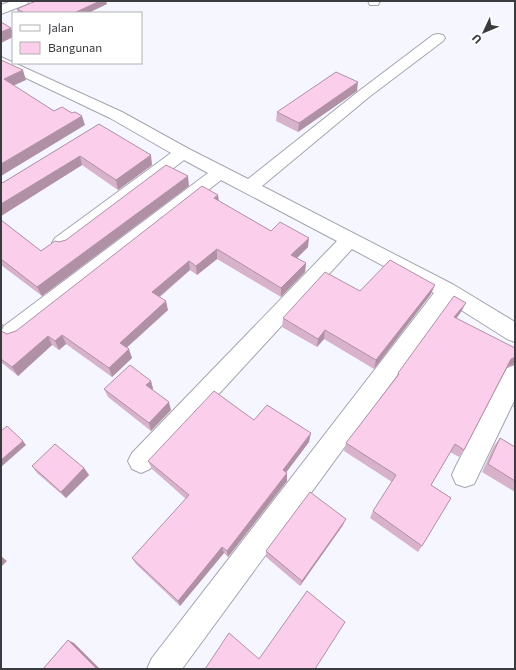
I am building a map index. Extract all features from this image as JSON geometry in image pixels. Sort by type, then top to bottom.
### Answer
[{"type":"street","points":[[1,10],[22,1]]},
{"type":"street","points":[[250,187],[364,94],[438,38]]},
{"type":"street","points":[[1,61],[109,119],[183,153],[250,187],[447,291],[515,333]]},
{"type":"street","points":[[62,243],[183,153]]},
{"type":"street","points":[[12,332],[220,172]]},
{"type":"street","points":[[141,461],[350,240]]},
{"type":"street","points":[[163,669],[447,291]]},
{"type":"street","points":[[465,475],[515,375]]},
{"type":"building","points":[[36,1],[100,1],[76,12],[23,12],[17,9]]},
{"type":"building","points":[[1,22],[11,28],[1,32]]},
{"type":"building","points":[[1,60],[23,70],[4,79],[54,111],[62,107],[72,113],[75,112],[82,116],[1,164]]},
{"type":"building","points":[[336,72],[358,82],[299,123],[277,112]]},
{"type":"building","points":[[99,124],[151,155],[116,180],[80,156],[1,204],[1,183]]},
{"type":"building","points":[[166,165],[188,176],[37,287],[1,259],[1,220],[41,251],[55,241],[59,242],[66,240]]},
{"type":"building","points":[[202,186],[218,195],[214,198],[271,231],[280,222],[309,238],[291,255],[306,263],[281,288],[217,249],[196,266],[189,261],[152,292],[166,301],[120,343],[129,349],[109,368],[62,335],[55,341],[48,336],[12,367],[1,359],[1,331],[7,334],[16,331]]},
{"type":"building","points":[[390,260],[435,285],[376,360],[325,330],[318,339],[283,318],[325,272],[360,291]]},
{"type":"building","points":[[454,296],[466,303],[454,317],[515,348],[515,357],[511,359],[464,450],[455,444],[431,485],[451,498],[422,546],[373,511],[396,475],[346,443],[399,374],[398,373]]},
{"type":"building","points":[[130,365],[151,381],[146,385],[169,402],[149,423],[104,389]]},
{"type":"building","points":[[214,391],[254,420],[267,405],[311,433],[283,470],[287,473],[227,551],[222,547],[178,601],[132,558],[189,495],[148,461]]},
{"type":"building","points":[[7,426],[23,441],[1,460],[1,431]]},
{"type":"building","points":[[500,438],[515,447],[515,481],[488,464]]},
{"type":"building","points":[[55,444],[84,468],[61,492],[32,466]]},
{"type":"building","points":[[310,492],[346,519],[302,581],[266,551]]},
{"type":"building","points":[[307,591],[345,622],[315,669],[205,669],[229,633],[259,659]]},
{"type":"building","points":[[68,640],[97,669],[43,669]]}]
